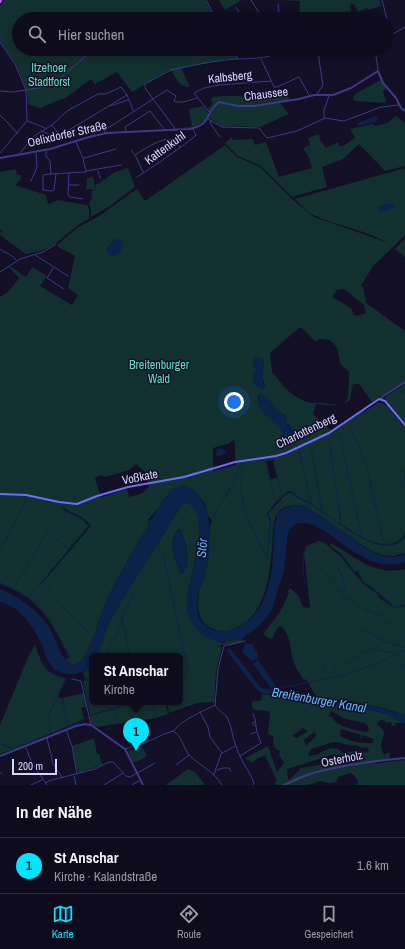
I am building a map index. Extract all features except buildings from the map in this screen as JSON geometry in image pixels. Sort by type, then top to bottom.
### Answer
[{"type":"main road","name":"Charlottenberg","points":[[208,470],[235,462],[276,456],[286,453],[329,433],[375,401],[381,399]]},
{"type":"main road","points":[[381,399],[385,401],[405,426]]},
{"type":"main road","name":"Voßkate","points":[[0,494],[26,495],[77,504],[97,496],[128,487],[184,477],[208,470]]},
{"type":"street","points":[[206,0],[212,12]]},
{"type":"street","points":[[251,0],[259,12]]},
{"type":"street","points":[[382,0],[385,12]]},
{"type":"street","points":[[278,4],[279,12]]},
{"type":"street","points":[[236,7],[239,12]]},
{"type":"street","points":[[393,33],[405,27]]},
{"type":"street","points":[[0,42],[15,64],[26,90],[27,121],[0,152]]},
{"type":"street","points":[[0,91],[13,92],[51,86],[86,56]]},
{"type":"street","points":[[236,56],[238,60]]},
{"type":"street","points":[[176,130],[152,100],[144,87],[145,85],[172,70],[225,60],[260,58],[266,56]]},
{"type":"street","points":[[316,95],[324,85],[319,56]]},
{"type":"street","points":[[375,56],[378,71],[383,83],[405,111]]},
{"type":"street","points":[[260,58],[273,86],[276,88],[299,77],[309,96]]},
{"type":"street","name":"Chaussee","points":[[208,119],[215,106],[220,102],[238,106],[254,106],[301,99],[316,95],[329,96],[340,93],[378,71]]},
{"type":"street","name":"Kalbsberg","points":[[210,114],[194,93],[212,86],[271,81]]},
{"type":"street","points":[[20,154],[32,138],[41,131],[52,125],[66,112],[98,94],[106,94],[121,87],[127,95],[134,111]]},
{"type":"street","points":[[104,134],[108,128],[168,90],[176,96],[174,102],[182,102],[197,98]]},
{"type":"street","points":[[41,131],[54,138],[59,136],[127,95]]},
{"type":"street","points":[[325,118],[324,110],[329,96]]},
{"type":"street","points":[[108,107],[128,100]]},
{"type":"street","points":[[165,130],[150,111],[126,126],[126,132],[176,130],[193,128],[202,125],[208,119],[222,127],[259,128],[267,138],[297,131],[325,118],[344,121],[380,107],[399,105]]},
{"type":"street","points":[[0,115],[7,121],[17,134]]},
{"type":"street","points":[[212,120],[210,123],[220,137]]},
{"type":"street","points":[[27,121],[46,128]]},
{"type":"street","points":[[52,125],[59,136]]},
{"type":"street","name":"Kattenkuhl","points":[[137,177],[196,134],[193,128]]},
{"type":"street","name":"Oelixdorfer Straße","points":[[0,158],[46,150],[104,134],[126,132]]},
{"type":"street","points":[[135,155],[153,145],[167,140],[175,141],[180,147]]},
{"type":"street","points":[[76,142],[83,158],[86,172]]},
{"type":"street","points":[[83,158],[116,149]]},
{"type":"street","points":[[46,150],[46,156],[50,162],[51,174]]},
{"type":"street","points":[[131,150],[135,155],[143,173]]},
{"type":"street","points":[[31,180],[38,167],[36,152]]},
{"type":"street","points":[[56,174],[54,190],[43,190],[43,175],[69,172],[86,172],[121,165]]},
{"type":"street","points":[[98,170],[100,178]]},
{"type":"street","points":[[69,172],[69,196],[83,199]]},
{"type":"street","points":[[68,184],[79,185]]},
{"type":"street","points":[[0,272],[24,257],[43,252],[56,244]]},
{"type":"street","points":[[0,250],[12,256],[16,261]]},
{"type":"street","points":[[34,255],[68,276]]},
{"type":"street","points":[[53,267],[47,278],[64,289]]},
{"type":"street","points":[[381,399],[383,396],[405,382]]},
{"type":"street","points":[[244,642],[226,645],[223,647],[218,669],[215,705],[218,711],[225,714],[228,718],[235,746],[251,774],[254,783],[253,785]]},
{"type":"street","points":[[72,679],[81,681],[91,726]]},
{"type":"street","points":[[125,749],[145,743],[173,731],[175,728],[200,712],[215,705]]},
{"type":"street","points":[[200,712],[208,727],[210,737],[222,753]]},
{"type":"street","points":[[240,756],[260,744],[256,732],[256,721],[253,714]]},
{"type":"street","points":[[256,721],[252,723],[256,726]]},
{"type":"street","points":[[0,756],[82,724],[91,726],[125,749],[136,774],[143,785]]},
{"type":"street","points":[[66,730],[71,744],[77,774]]},
{"type":"street","points":[[173,731],[177,734],[190,755],[214,774],[222,785]]},
{"type":"street","points":[[251,734],[256,732]]},
{"type":"street","points":[[47,737],[53,764],[63,778]]},
{"type":"street","points":[[25,746],[32,763],[47,785]]},
{"type":"street","points":[[214,774],[222,753],[235,746]]},
{"type":"street","points":[[176,764],[190,755]]},
{"type":"street","name":"Osterholz","points":[[284,785],[307,775],[320,772],[367,763],[405,758]]},
{"type":"street","points":[[46,783],[48,781],[100,767],[109,762],[113,762],[128,777],[155,763]]},
{"type":"street","points":[[216,770],[229,768],[231,771]]},
{"type":"street","points":[[104,785],[123,773]]},
{"type":"street","points":[[74,775],[76,785]]},
{"type":"street","points":[[31,785],[43,779]]},
{"type":"street","points":[[132,785],[140,780]]},
{"type":"green space","name":"Itzehoer Stadtforst","points":[[4,0],[205,0],[211,12],[12,12],[12,56],[236,56],[238,59],[227,59],[181,68],[190,87],[180,84],[171,70],[165,72],[132,92],[117,72],[95,84],[91,79],[67,97],[40,108],[28,104],[27,91],[16,64],[0,41],[0,6]]},
{"type":"green space","points":[[219,0],[242,0],[225,10]]},
{"type":"green space","points":[[277,0],[380,0],[381,6],[368,10],[367,8],[358,12],[354,4],[350,5],[351,11],[346,12],[299,12],[300,1]]},
{"type":"green space","points":[[381,80],[386,89],[383,91],[386,103],[354,101],[353,97],[355,94]]},
{"type":"green space","points":[[223,96],[255,96],[266,99],[288,96],[290,100],[263,105],[240,106],[219,101],[210,113],[207,109],[213,103],[210,99]]},
{"type":"green space","points":[[221,102],[250,106],[279,102],[289,114],[260,127],[222,126],[209,118],[215,107]]},
{"type":"green space","points":[[203,106],[209,114],[203,122],[195,126],[176,129],[192,126],[189,109]]},
{"type":"green space","points":[[396,116],[405,123],[405,166],[385,171],[359,144],[343,159],[322,167],[327,187],[292,197],[261,166],[238,156],[225,143],[232,137],[233,140],[253,139],[255,145],[266,142],[279,177],[312,168],[309,158],[303,148],[310,145],[308,138],[319,134],[320,140],[326,148],[338,142],[339,146],[343,146],[355,138],[350,129],[373,124],[375,126],[387,123]]},
{"type":"green space","name":"Breitenburger Wald","points":[[225,145],[237,157],[260,167],[292,199],[314,217],[385,242],[393,247],[373,266],[361,286],[363,287],[366,303],[405,331],[405,381],[375,400],[361,414],[377,403],[382,403],[387,406],[405,428],[405,534],[398,541],[391,544],[373,542],[341,524],[339,511],[340,524],[355,534],[372,542],[381,545],[390,545],[398,543],[405,537],[405,553],[394,556],[381,555],[368,549],[304,505],[285,507],[279,511],[275,517],[267,586],[257,610],[239,627],[226,631],[216,630],[209,627],[202,620],[198,606],[198,598],[208,561],[210,525],[212,520],[202,499],[192,490],[183,485],[172,491],[148,520],[149,525],[109,595],[87,651],[81,661],[72,665],[65,660],[70,657],[57,632],[43,612],[35,603],[25,596],[0,583],[0,297],[8,292],[19,278],[9,267],[10,266],[26,277],[32,267],[47,276],[40,286],[72,305],[78,295],[68,288],[75,256],[57,245],[77,228],[99,216],[137,189],[145,201]],"holes":[[[112,243],[121,250],[116,255],[107,252],[107,248]],[[344,289],[364,305],[366,313],[355,316],[351,308],[332,297],[337,290]],[[299,328],[302,328],[316,342],[318,339],[327,340],[336,346],[340,363],[349,372],[348,398],[344,403],[350,400],[353,384],[359,384],[372,402],[357,414],[330,430],[313,414],[316,404],[339,405],[304,401],[286,389],[272,372],[270,353]],[[256,357],[260,358],[264,363],[262,377],[265,385],[262,389],[254,384],[253,376],[256,371],[253,359]],[[261,394],[268,399],[277,410],[268,417],[262,410],[258,396]],[[278,411],[285,416],[286,422],[280,427],[269,418]],[[288,424],[293,429],[296,442],[290,444],[287,443],[281,429]],[[234,440],[236,465],[213,471],[213,448],[228,444]],[[273,460],[278,480],[277,478],[270,479],[266,461]],[[136,464],[144,471],[149,486],[143,493],[138,495],[129,497],[127,489],[101,497],[95,478],[101,475],[105,477],[129,470]],[[288,491],[293,492],[298,497],[311,503],[332,519],[311,504],[298,498],[292,493],[289,493],[283,497],[268,514],[271,520],[269,542],[270,521],[267,514],[275,503]],[[62,507],[85,519],[91,526],[40,584],[88,526],[82,520],[61,508]]]},
{"type":"green space","points":[[128,168],[135,187],[110,206],[91,217],[89,203],[92,198],[91,191],[95,190],[86,190],[87,178],[93,177],[96,189],[96,185],[115,172]]},
{"type":"green space","points":[[405,168],[405,235],[393,247],[366,233],[313,215],[295,199]]},
{"type":"green space","points":[[16,169],[17,175],[21,175],[21,179],[15,185],[46,195],[48,204],[58,200],[87,205],[89,209],[89,219],[78,225],[53,245],[37,252],[26,254],[0,235],[0,232],[4,231],[0,230],[0,172]]},
{"type":"green space","points":[[405,238],[405,257],[395,249]]},
{"type":"green space","points":[[405,384],[405,424],[385,397]]},
{"type":"green space","points":[[187,502],[195,509],[199,520],[197,550],[187,604],[190,619],[200,631],[212,639],[222,643],[225,643],[225,641],[240,639],[243,642],[217,646],[222,647],[216,671],[214,703],[197,703],[169,713],[168,705],[183,705],[183,653],[98,653],[107,627],[123,598],[180,508]],"holes":[[[179,529],[181,530],[185,541],[187,564],[182,574],[180,573],[173,551],[173,539]]]},
{"type":"green space","points":[[319,541],[325,543],[340,556],[364,585],[377,594],[379,598],[395,608],[405,606],[405,715],[383,708],[355,702],[317,698],[306,679],[304,680],[297,670],[290,643],[284,629],[280,626],[277,628],[273,638],[270,639],[263,634],[280,612],[290,588],[298,595],[303,607],[310,608],[304,553],[306,546]]},
{"type":"green space","points":[[333,544],[358,560],[375,568],[394,571],[405,569],[405,604],[397,607],[394,606],[369,585],[364,583],[358,571],[354,571],[341,554],[329,545]]},
{"type":"green space","points":[[35,645],[42,663],[48,671],[65,679],[57,697],[62,698],[84,693],[87,707],[81,708],[84,719],[23,746],[0,754],[0,725],[29,655]]},
{"type":"green space","points":[[89,668],[89,677],[85,679],[83,673]]},
{"type":"green space","points":[[89,677],[89,705],[125,705],[90,715],[83,682]]},
{"type":"green space","points":[[263,694],[342,707],[346,704],[390,715],[405,723],[396,723],[395,726],[392,726],[391,722],[387,723],[383,720],[379,721],[377,724],[384,732],[381,745],[382,749],[384,755],[389,752],[390,758],[370,764],[405,760],[405,785],[354,785],[358,782],[354,775],[350,773],[338,777],[336,782],[328,783],[320,781],[309,785],[275,785],[276,779],[265,755],[252,763],[245,758],[268,746],[277,772],[284,763],[279,755],[280,751],[275,747],[273,736],[268,734],[270,719],[269,711],[255,710],[252,707],[252,702],[261,700]],"holes":[[[331,711],[346,719],[364,723],[368,726],[369,730],[366,732],[347,728],[342,726],[332,717],[329,717]],[[303,728],[308,731],[297,738],[292,736]],[[341,729],[361,735],[361,739],[363,735],[373,739],[373,743],[355,742],[340,735]],[[313,733],[315,733],[316,736],[306,746],[304,740]],[[334,742],[356,745],[362,748],[367,747],[369,752],[355,751],[344,753],[338,749],[331,748],[319,754],[310,756],[308,754],[311,749]],[[332,755],[343,756],[344,759],[342,761],[301,768],[290,779],[288,778],[287,769]]]},
{"type":"green space","points":[[125,705],[166,705],[168,714],[156,718],[96,727],[91,723],[90,716]]},
{"type":"green space","points":[[94,738],[97,754],[99,754],[103,765],[78,773],[72,746]]},
{"type":"green space","points":[[142,746],[147,756],[133,762],[128,751]]},
{"type":"green space","points":[[188,769],[195,772],[205,785],[166,785]]},
{"type":"water","points":[[376,116],[378,119],[376,122],[358,126],[358,123]]},
{"type":"water","points":[[391,203],[396,207],[383,212],[379,211],[379,206]]},
{"type":"water","points":[[113,239],[120,240],[122,246],[121,250],[116,255],[111,256],[108,254],[107,248]]},
{"type":"water","points":[[254,357],[263,358],[264,360],[262,377],[265,389],[262,389],[254,384],[253,377],[256,371],[253,361]]},
{"type":"water","points":[[261,394],[268,399],[277,410],[268,417],[259,404],[259,395]]},
{"type":"water","points":[[278,411],[288,420],[286,422],[287,423],[281,428],[269,418]]},
{"type":"water","points":[[288,424],[298,435],[299,440],[290,444],[287,443],[281,429]]},
{"type":"water","points":[[220,448],[226,452],[219,457],[216,456],[217,449]]},
{"type":"water","name":"Stör","points":[[183,485],[193,490],[201,498],[206,508],[210,531],[209,555],[199,591],[197,609],[199,617],[204,624],[213,630],[226,631],[239,627],[255,614],[261,605],[269,585],[271,575],[274,526],[280,511],[288,507],[303,505],[375,553],[389,557],[397,557],[405,554],[405,562],[400,564],[384,564],[373,561],[354,552],[316,526],[308,523],[300,523],[293,526],[288,533],[284,571],[271,612],[258,627],[242,639],[223,642],[216,641],[210,639],[199,631],[191,621],[187,609],[188,592],[196,560],[199,527],[195,510],[193,507],[185,503],[180,508],[123,598],[107,627],[98,653],[89,653],[89,668],[76,674],[59,672],[54,669],[31,626],[21,614],[8,605],[0,602],[0,589],[24,602],[43,619],[53,634],[60,651],[68,662],[72,665],[81,661],[93,638],[109,595],[149,525],[148,520],[151,520],[160,504],[172,490]]},
{"type":"water","points":[[179,530],[181,530],[183,535],[187,553],[185,569],[182,574],[180,573],[173,550],[173,539]]},
{"type":"water","points":[[244,643],[252,644],[258,654],[258,657],[252,661],[242,652],[245,645]]},
{"type":"water","name":"Breitenburger Kanal","points":[[230,648],[261,688],[272,690],[253,664],[258,660],[278,689],[282,692],[331,701],[355,702],[382,708],[405,715],[405,723],[390,715],[346,704],[342,707],[262,693],[257,690],[226,650]]},
{"type":"waterway","points":[[399,388],[405,396]]},
{"type":"waterway","points":[[351,427],[367,468],[384,543]]},
{"type":"waterway","points":[[340,435],[362,538]]},
{"type":"waterway","points":[[329,441],[341,523]]},
{"type":"waterway","points":[[311,447],[322,512]]},
{"type":"waterway","points":[[299,451],[311,503]]},
{"type":"waterway","points":[[273,460],[282,496]]},
{"type":"waterway","points":[[266,461],[275,504]]},
{"type":"waterway","points":[[213,517],[236,479],[240,465],[242,465],[241,492],[244,508],[247,518],[264,553],[267,554]]},
{"type":"waterway","points":[[405,470],[405,484]]},
{"type":"waterway","points":[[268,559],[267,556],[271,520],[268,514],[289,492],[292,492],[308,502],[357,535],[371,541],[384,544],[395,543],[405,536]]},
{"type":"waterway","points":[[0,550],[26,500]]},
{"type":"waterway","points":[[28,598],[89,526],[83,520],[61,508]]},
{"type":"waterway","points":[[13,588],[26,569],[47,531],[68,549]]},
{"type":"waterway","points":[[162,550],[188,670],[183,678]]},
{"type":"waterway","points":[[304,551],[303,571],[305,584]]},
{"type":"waterway","points":[[340,555],[353,572],[357,571],[362,582],[396,608],[405,605]]},
{"type":"waterway","points":[[318,564],[330,580],[332,579],[334,585],[343,597],[356,604],[358,607],[364,608],[366,611],[371,610],[390,623]]},
{"type":"waterway","points":[[338,568],[345,587],[341,593]]},
{"type":"waterway","points":[[43,582],[62,605],[88,632]]},
{"type":"waterway","points":[[0,583],[25,596],[43,612],[50,621],[69,657]]},
{"type":"waterway","points":[[106,653],[120,627],[122,618],[133,594]]},
{"type":"waterway","points":[[347,618],[358,627],[382,641],[404,647]]},
{"type":"waterway","points":[[122,619],[129,653]]},
{"type":"waterway","points":[[397,641],[405,636]]},
{"type":"waterway","points":[[346,663],[372,649],[394,653]]},
{"type":"waterway","name":"Breitenburger Kanal","points":[[280,688],[348,674],[388,659],[405,650]]},
{"type":"waterway","points":[[325,662],[324,668],[327,673]]},
{"type":"waterway","points":[[43,664],[49,672],[66,679],[50,712],[49,718],[51,733]]},
{"type":"waterway","points":[[402,664],[405,667]]},
{"type":"waterway","points":[[330,673],[333,673],[336,668]]},
{"type":"waterway","points":[[89,677],[83,682],[90,713]]},
{"type":"waterway","points":[[62,698],[68,727]]},
{"type":"waterway","points":[[90,716],[126,705]]},
{"type":"waterway","points":[[154,705],[156,719]]},
{"type":"waterway","points":[[114,708],[117,725]]},
{"type":"waterway","points":[[0,743],[10,748],[23,745],[81,722],[88,717]]},
{"type":"place","name":"St Anschar","points":[[136,751]]}]
